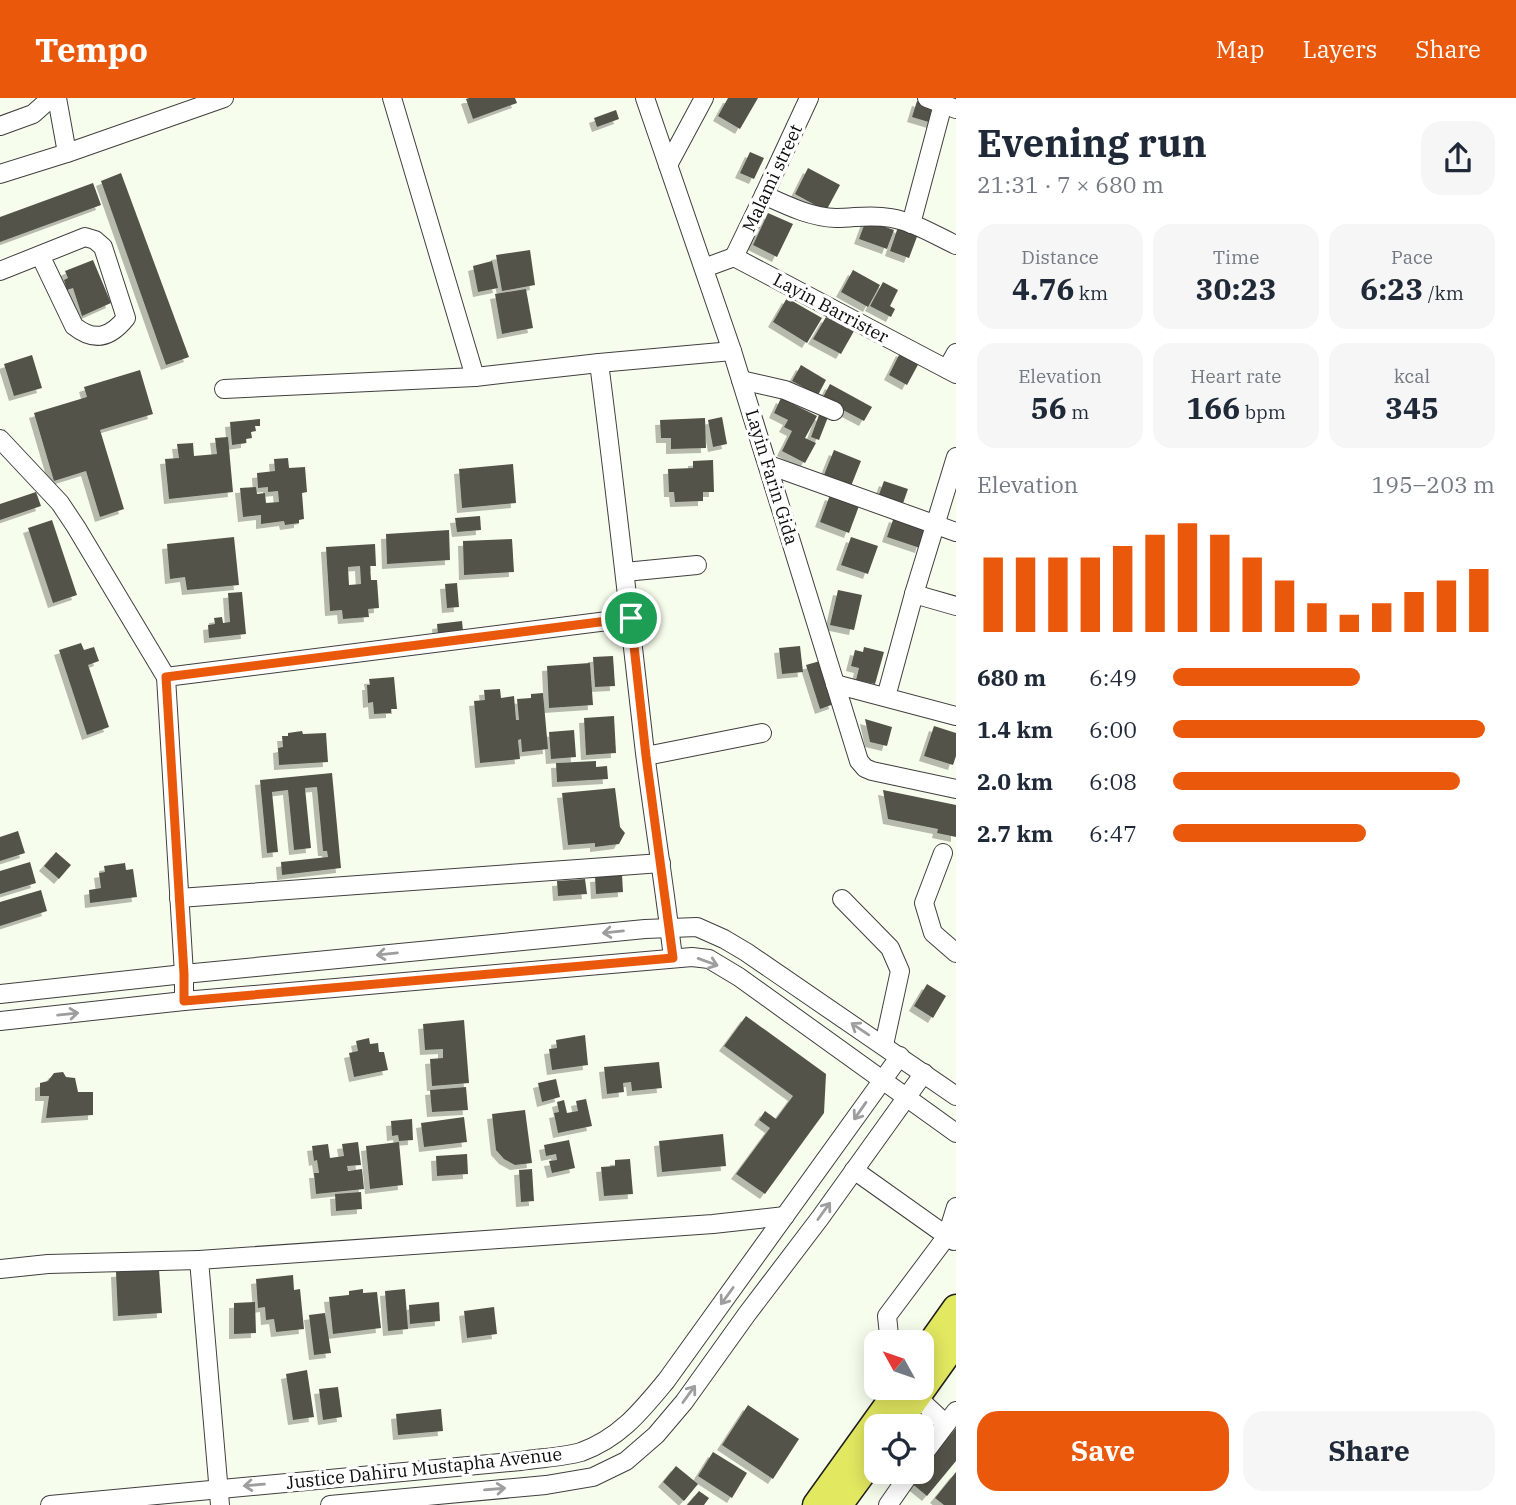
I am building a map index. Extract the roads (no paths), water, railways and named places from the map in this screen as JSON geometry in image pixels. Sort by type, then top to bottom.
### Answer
[{"type":"highway","points":[[934,1339],[956,1308]]},
{"type":"highway","points":[[934,1365],[956,1342]]},
{"type":"highway","points":[[816,1505],[902,1400]]},
{"type":"highway","points":[[839,1505],[864,1471]]},
{"type":"street","points":[[0,126],[33,114],[51,98]]},
{"type":"street","points":[[57,98],[67,153]]},
{"type":"street","points":[[0,174],[224,98]]},
{"type":"street","points":[[392,98],[475,377]]},
{"type":"street","name":"Layin Farin Gida","points":[[645,98],[732,351],[859,761],[865,768],[956,789]]},
{"type":"street","points":[[668,165],[704,98]]},
{"type":"street","name":"Malami street","points":[[734,257],[809,98]]},
{"type":"street","points":[[911,223],[942,103]]},
{"type":"street","points":[[764,195],[813,216],[838,218],[870,215],[892,218],[911,223],[956,245]]},
{"type":"street","points":[[0,271],[40,255],[85,237],[95,240],[103,247],[125,318],[119,327],[110,334],[94,337],[74,326],[40,255]]},
{"type":"street","points":[[704,268],[734,257]]},
{"type":"street","name":"Layin Barrister","points":[[734,257],[951,371]]},
{"type":"street","points":[[224,389],[475,377],[732,351]]},
{"type":"street","points":[[951,371],[956,353]]},
{"type":"street","points":[[599,363],[673,958]]},
{"type":"street","points":[[741,380],[785,390],[834,411]]},
{"type":"street","points":[[0,439],[60,503],[166,677],[184,1001]]},
{"type":"street","points":[[886,697],[956,457]]},
{"type":"street","points":[[769,466],[956,531]]},
{"type":"street","points":[[625,572],[697,565]]},
{"type":"street","points":[[914,594],[956,606]]},
{"type":"street","points":[[166,677],[631,618]]},
{"type":"street","points":[[835,684],[956,716]]},
{"type":"street","points":[[646,756],[762,733]]},
{"type":"street","points":[[943,853],[924,903],[933,933],[956,953]]},
{"type":"street","points":[[179,898],[661,863]]},
{"type":"street","points":[[842,899],[890,948],[900,971],[884,1045]]},
{"type":"street","points":[[0,994],[697,926],[746,952],[956,1096]]},
{"type":"street","points":[[0,1021],[184,1001],[692,957],[709,960],[739,977],[956,1133]]},
{"type":"street","name":"Justice Dahiru Mustapha Avenue","points":[[50,1505],[220,1497],[521,1461],[580,1452],[612,1437],[638,1414],[666,1381],[900,1056]]},
{"type":"street","points":[[330,1505],[546,1485],[593,1477],[626,1461],[656,1435],[684,1402],[924,1073]]},
{"type":"street","points":[[854,1170],[952,1239]]},
{"type":"street","points":[[888,1330],[887,1316],[952,1239],[956,1207]]},
{"type":"street","points":[[0,1269],[48,1264],[199,1259],[699,1225],[785,1216]]},
{"type":"street","points":[[199,1259],[220,1497]]},
{"type":"street","points":[[922,1400],[951,1417],[934,1440]]},
{"type":"street","points":[[612,1437],[626,1461]]},
{"type":"street","points":[[888,1505],[903,1484]]}]
